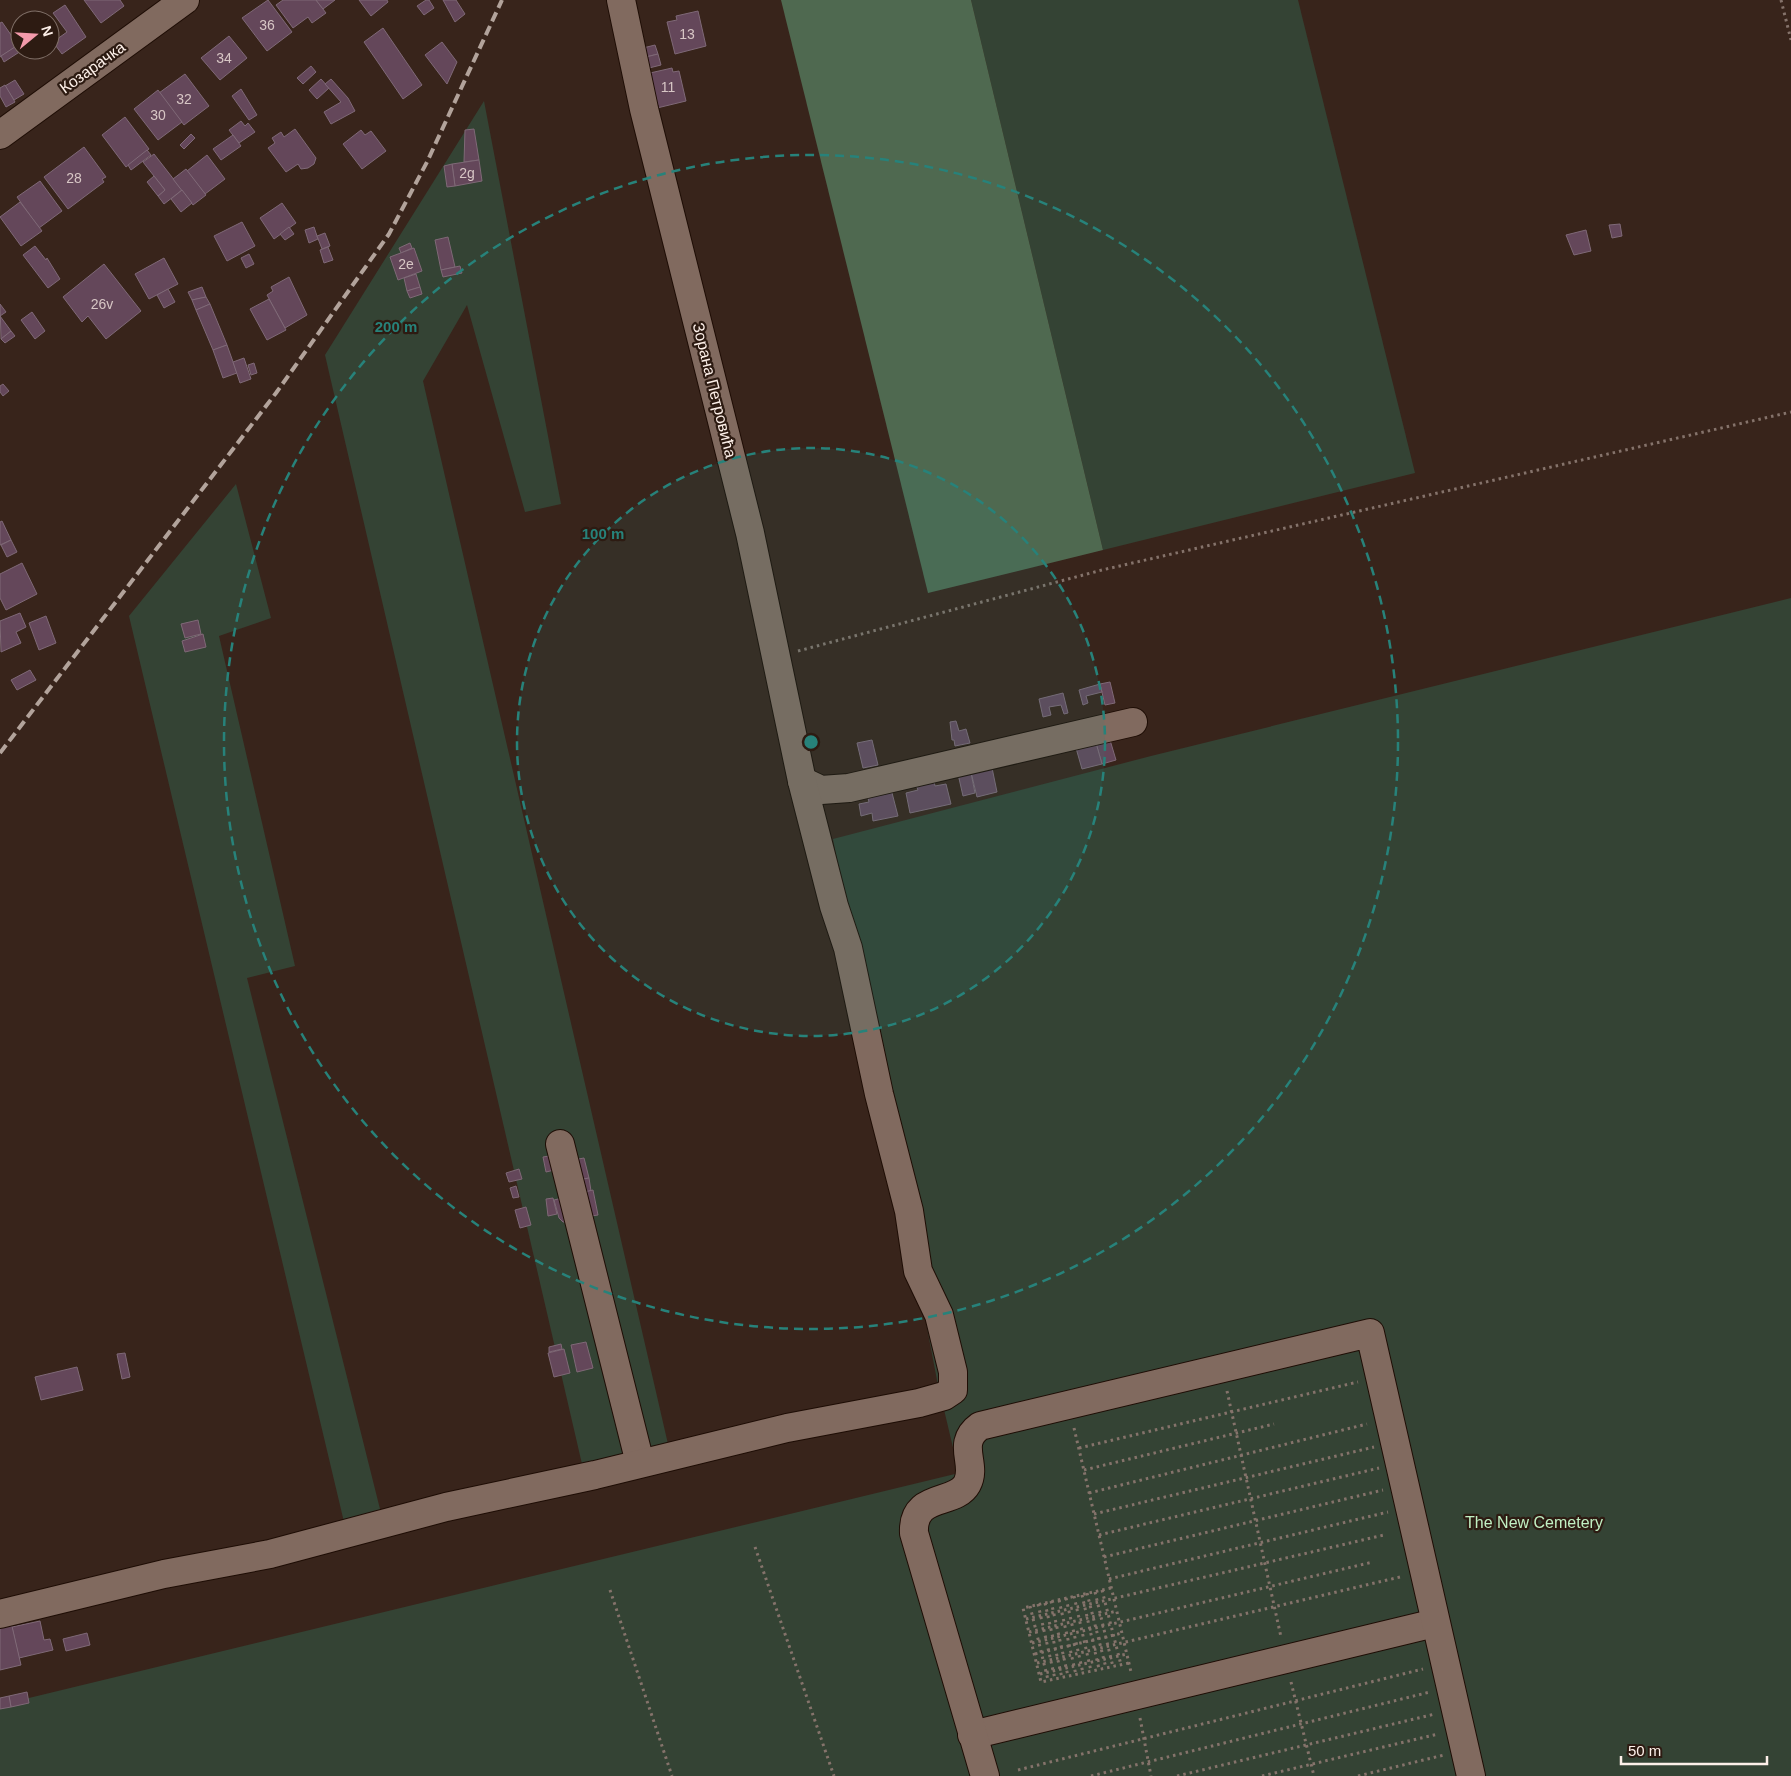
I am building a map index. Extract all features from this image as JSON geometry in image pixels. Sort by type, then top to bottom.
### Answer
[{"type":"street","name":"Козарачка","points":[[0,135],[185,0]]},
{"type":"street","name":"Зорана Петровића","points":[[621,0],[644,108],[732,457],[777,657],[802,781],[834,906],[848,948],[879,1094],[909,1211],[918,1270],[940,1314],[953,1372],[953,1390],[944,1396],[787,1428],[640,1463]]},
{"type":"street","points":[[802,781],[821,790],[849,788],[1133,722]]},
{"type":"street","points":[[0,1614],[164,1574],[270,1554],[446,1507],[640,1463],[560,1144]]},
{"type":"street","points":[[986,1776],[972,1735],[914,1533],[913,1522],[917,1513],[926,1506],[959,1491],[967,1485],[969,1477],[968,1440],[972,1432],[980,1426],[1068,1404],[1370,1333],[1471,1776]]},
{"type":"street","points":[[972,1735],[1286,1657],[1435,1623]]},
{"type":"path","points":[[1781,0],[1791,40]]},
{"type":"path","points":[[777,657],[1102,570],[1791,412]]},
{"type":"path","points":[[1222,1367],[1314,1776]]},
{"type":"path","points":[[1079,1448],[1363,1381]]},
{"type":"path","points":[[1068,1404],[1127,1654],[1151,1776]]},
{"type":"path","points":[[1084,1470],[1274,1424]]},
{"type":"path","points":[[1089,1493],[1370,1424]]},
{"type":"path","points":[[1094,1514],[1377,1446]]},
{"type":"path","points":[[1099,1535],[1382,1467]]},
{"type":"path","points":[[1104,1557],[1388,1489]]},
{"type":"path","points":[[1109,1579],[1393,1510]]},
{"type":"path","points":[[1026,1619],[1384,1535]]},
{"type":"path","points":[[755,1547],[834,1776]]},
{"type":"path","points":[[1032,1643],[1373,1562]]},
{"type":"path","points":[[1037,1663],[1400,1577]]},
{"type":"path","points":[[1111,1588],[1023,1608],[1034,1654],[1041,1682],[1129,1663]]},
{"type":"path","points":[[610,1590],[672,1776]]},
{"type":"path","points":[[1102,1590],[1121,1665]]},
{"type":"path","points":[[1095,1592],[1113,1667]]},
{"type":"path","points":[[1087,1593],[1106,1668]]},
{"type":"path","points":[[1082,1595],[1099,1670]]},
{"type":"path","points":[[1074,1596],[1091,1671]]},
{"type":"path","points":[[1066,1598],[1083,1673]]},
{"type":"path","points":[[1058,1600],[1076,1674]]},
{"type":"path","points":[[1051,1601],[1068,1676]]},
{"type":"path","points":[[1045,1603],[1062,1678]]},
{"type":"path","points":[[1038,1604],[1056,1679]]},
{"type":"path","points":[[1030,1606],[1048,1680]]},
{"type":"path","points":[[1029,1632],[1117,1611]]},
{"type":"path","points":[[1034,1654],[1122,1633]]},
{"type":"path","points":[[1040,1674],[1127,1654]]},
{"type":"path","points":[[1018,1770],[1424,1669]]},
{"type":"path","points":[[1091,1776],[1436,1691]]},
{"type":"path","points":[[1177,1776],[1442,1712]]},
{"type":"path","points":[[1262,1776],[1442,1733]]},
{"type":"path","points":[[1358,1776],[1445,1755]]},
{"type":"green space","points":[[781,0],[971,0],[1103,550],[928,593]]},
{"type":"green space","points":[[971,0],[1298,0],[1415,473],[1103,550]]},
{"type":"green space","points":[[484,101],[561,504],[525,512],[467,305],[423,381],[668,1444],[582,1464],[325,355]]},
{"type":"green space","points":[[236,484],[271,618],[219,636],[295,966],[247,978],[381,1513],[344,1522],[129,616]]},
{"type":"green space","name":"The New Cemetery","points":[[1791,598],[1791,1776],[0,1776],[0,1705],[959,1473],[937,1380],[833,839],[1151,756]]},
{"type":"building","points":[[84,0],[120,0],[124,6],[101,23]]},
{"type":"building","points":[[268,0],[292,32],[267,51],[242,18]]},
{"type":"building","points":[[283,0],[316,0],[326,13],[312,23],[308,17],[293,28],[276,5]]},
{"type":"building","points":[[316,0],[335,0],[323,9]]},
{"type":"building","points":[[359,0],[387,0],[388,2],[371,16]]},
{"type":"building","points":[[429,0],[434,8],[424,15],[417,6]]},
{"type":"building","points":[[443,0],[456,0],[465,14],[455,22]]},
{"type":"building","points":[[65,5],[86,37],[62,54],[60,51],[60,37],[67,32],[60,22],[60,10],[58,10]]},
{"type":"building","points":[[698,11],[706,46],[675,54],[667,22],[677,20],[676,16]]},
{"type":"building","points":[[2,22],[10,34],[10,50],[0,57],[0,23]]},
{"type":"building","points":[[383,28],[422,85],[403,99],[364,42]]},
{"type":"building","points":[[229,36],[247,58],[220,80],[201,58]]},
{"type":"building","points":[[442,42],[457,62],[447,84],[425,55]]},
{"type":"building","points":[[655,45],[658,54],[642,58],[639,49]]},
{"type":"building","points":[[10,50],[10,58],[4,62],[1,56]]},
{"type":"building","points":[[658,54],[661,65],[645,69],[642,58]]},
{"type":"building","points":[[311,66],[316,72],[303,84],[297,78]]},
{"type":"building","points":[[672,68],[673,72],[679,71],[686,101],[657,108],[650,73]]},
{"type":"building","points":[[185,74],[209,106],[184,125],[159,93]]},
{"type":"building","points":[[321,79],[329,88],[317,99],[309,90]]},
{"type":"building","points":[[331,79],[348,98],[355,111],[331,124],[324,112],[341,102],[325,84]]},
{"type":"building","points":[[15,80],[24,94],[14,100],[5,86]]},
{"type":"building","points":[[5,85],[15,102],[6,107],[0,96],[0,88]]},
{"type":"building","points":[[241,89],[257,115],[249,120],[232,96]]},
{"type":"building","points":[[158,90],[182,122],[158,140],[134,109]]},
{"type":"building","points":[[125,117],[149,149],[126,167],[102,135]]},
{"type":"building","points":[[241,121],[245,126],[248,123],[255,132],[239,143],[229,130]]},
{"type":"building","points":[[295,129],[316,158],[314,164],[308,168],[301,169],[298,164],[286,172],[268,148],[275,143],[272,138],[281,132],[284,137]]},
{"type":"building","points":[[474,129],[479,160],[464,162],[465,130]]},
{"type":"building","points":[[361,130],[365,135],[371,131],[386,151],[362,169],[343,144]]},
{"type":"building","points":[[191,134],[195,138],[184,149],[180,145]]},
{"type":"building","points":[[233,135],[241,146],[221,160],[213,149]]},
{"type":"building","points":[[84,147],[106,177],[102,179],[104,182],[68,209],[44,177]]},
{"type":"building","points":[[147,150],[151,155],[131,170],[128,165]]},
{"type":"building","points":[[154,154],[182,190],[164,204],[158,196],[165,190],[143,162]]},
{"type":"building","points":[[207,155],[225,179],[205,194],[187,171]]},
{"type":"building","points":[[479,160],[482,181],[455,186],[452,164]]},
{"type":"building","points":[[452,164],[455,186],[447,187],[444,166]]},
{"type":"building","points":[[186,169],[206,195],[193,205],[173,179]]},
{"type":"building","points":[[154,176],[165,190],[158,196],[147,182]]},
{"type":"building","points":[[40,181],[62,211],[39,228],[17,197]]},
{"type":"building","points":[[182,190],[192,203],[181,212],[171,199]]},
{"type":"building","points":[[20,202],[42,231],[21,246],[0,217]]},
{"type":"building","points":[[282,203],[296,223],[274,239],[260,218]]},
{"type":"building","points":[[242,222],[255,246],[227,261],[214,236]]},
{"type":"building","points":[[1620,224],[1622,236],[1612,238],[1609,225]]},
{"type":"building","points":[[289,227],[294,234],[285,240],[280,234]]},
{"type":"building","points":[[314,227],[318,239],[309,243],[305,230]]},
{"type":"building","points":[[1586,230],[1591,251],[1574,255],[1566,235]]},
{"type":"building","points":[[325,233],[330,246],[322,249],[317,236]]},
{"type":"building","points":[[448,237],[455,267],[441,270],[435,240]]},
{"type":"building","points":[[410,243],[412,248],[401,253],[399,248]]},
{"type":"building","points":[[35,246],[46,260],[47,258],[60,279],[48,288],[23,255]]},
{"type":"building","points":[[328,247],[333,260],[324,263],[320,250]]},
{"type":"building","points":[[414,248],[422,271],[398,280],[390,257]]},
{"type":"building","points":[[249,254],[254,264],[246,268],[241,258]]},
{"type":"building","points":[[164,258],[178,284],[149,299],[135,274]]},
{"type":"building","points":[[104,264],[141,311],[106,339],[88,316],[82,322],[63,297]]},
{"type":"building","points":[[460,266],[462,273],[443,277],[441,270]]},
{"type":"building","points":[[416,274],[420,287],[407,291],[404,278]]},
{"type":"building","points":[[289,277],[307,315],[285,328],[267,295],[273,291],[271,287]]},
{"type":"building","points":[[202,287],[206,297],[192,300],[188,292]]},
{"type":"building","points":[[420,287],[422,294],[410,298],[407,291]]},
{"type":"building","points":[[168,289],[175,302],[164,308],[157,295]]},
{"type":"building","points":[[206,297],[210,304],[196,310],[192,300]]},
{"type":"building","points":[[269,299],[286,330],[267,340],[250,309]]},
{"type":"building","points":[[0,304],[6,312],[0,316]]},
{"type":"building","points":[[210,304],[227,345],[213,350],[196,310]]},
{"type":"building","points":[[32,312],[45,331],[35,339],[21,320]]},
{"type":"building","points":[[0,316],[11,331],[1,339]]},
{"type":"building","points":[[11,331],[15,336],[5,343],[1,339]]},
{"type":"building","points":[[227,345],[237,373],[223,378],[213,350]]},
{"type":"building","points":[[244,358],[251,379],[240,383],[233,362]]},
{"type":"building","points":[[254,363],[257,373],[251,375],[248,365]]},
{"type":"building","points":[[3,384],[9,391],[3,396],[0,392],[0,386]]},
{"type":"building","points":[[2,521],[11,540],[0,545],[0,522]]},
{"type":"building","points":[[11,540],[17,552],[7,557],[1,545]]},
{"type":"building","points":[[22,563],[37,594],[6,610],[0,598],[0,574]]},
{"type":"building","points":[[20,613],[26,627],[16,632],[21,643],[1,652],[0,621]]},
{"type":"building","points":[[46,616],[56,643],[39,650],[29,623]]},
{"type":"building","points":[[198,620],[201,634],[185,638],[181,624]]},
{"type":"building","points":[[203,634],[206,647],[185,652],[182,641]]},
{"type":"building","points":[[30,670],[36,680],[17,690],[11,680]]},
{"type":"building","points":[[1110,682],[1115,703],[1105,705],[1100,684]]},
{"type":"building","points":[[1100,684],[1102,692],[1086,696],[1088,703],[1083,705],[1079,690]]},
{"type":"building","points":[[1063,693],[1068,713],[1064,714],[1061,705],[1049,707],[1051,715],[1043,717],[1039,699]]},
{"type":"building","points":[[956,721],[959,731],[966,729],[970,743],[955,746],[954,740],[952,740],[950,722]]},
{"type":"building","points":[[872,740],[878,765],[863,768],[857,743]]},
{"type":"building","points":[[1110,740],[1116,760],[1102,764],[1096,743]]},
{"type":"building","points":[[1096,743],[1102,764],[1082,769],[1076,748]]},
{"type":"building","points":[[991,763],[997,792],[977,797],[970,768]]},
{"type":"building","points":[[970,768],[975,793],[963,796],[958,774]]},
{"type":"building","points":[[934,781],[935,786],[946,784],[951,804],[910,813],[906,793],[918,790],[916,785]]},
{"type":"building","points":[[891,789],[898,816],[873,821],[872,813],[861,816],[859,804],[869,802],[867,794]]},
{"type":"building","points":[[561,1154],[563,1168],[546,1172],[543,1157]]},
{"type":"building","points":[[584,1158],[589,1178],[578,1180],[573,1160]]},
{"type":"building","points":[[519,1169],[522,1179],[509,1182],[506,1173]]},
{"type":"building","points":[[589,1178],[591,1191],[580,1193],[578,1180]]},
{"type":"building","points":[[516,1186],[519,1197],[513,1198],[510,1188]]},
{"type":"building","points":[[593,1190],[598,1215],[585,1217],[580,1193]]},
{"type":"building","points":[[566,1197],[567,1222],[563,1222],[559,1218],[554,1200]]},
{"type":"building","points":[[553,1198],[557,1214],[548,1216],[546,1199]]},
{"type":"building","points":[[526,1207],[531,1225],[520,1228],[515,1210]]},
{"type":"building","points":[[586,1342],[593,1368],[577,1372],[571,1345]]},
{"type":"building","points":[[561,1344],[562,1349],[549,1352],[549,1347]]},
{"type":"building","points":[[564,1349],[570,1373],[554,1377],[548,1353]]},
{"type":"building","points":[[125,1353],[130,1377],[122,1379],[117,1354]]},
{"type":"building","points":[[77,1367],[83,1390],[41,1400],[35,1377]]},
{"type":"building","points":[[40,1621],[44,1640],[50,1639],[53,1650],[19,1658],[12,1627]]},
{"type":"building","points":[[11,1622],[21,1665],[0,1670],[0,1625]]},
{"type":"building","points":[[87,1633],[90,1645],[66,1651],[63,1639]]},
{"type":"building","points":[[27,1692],[29,1703],[11,1707],[9,1696]]},
{"type":"building","points":[[9,1696],[11,1707],[0,1709],[0,1698]]},
{"type":"railway","points":[[0,753],[276,393],[389,234],[427,162],[502,0]]}]
